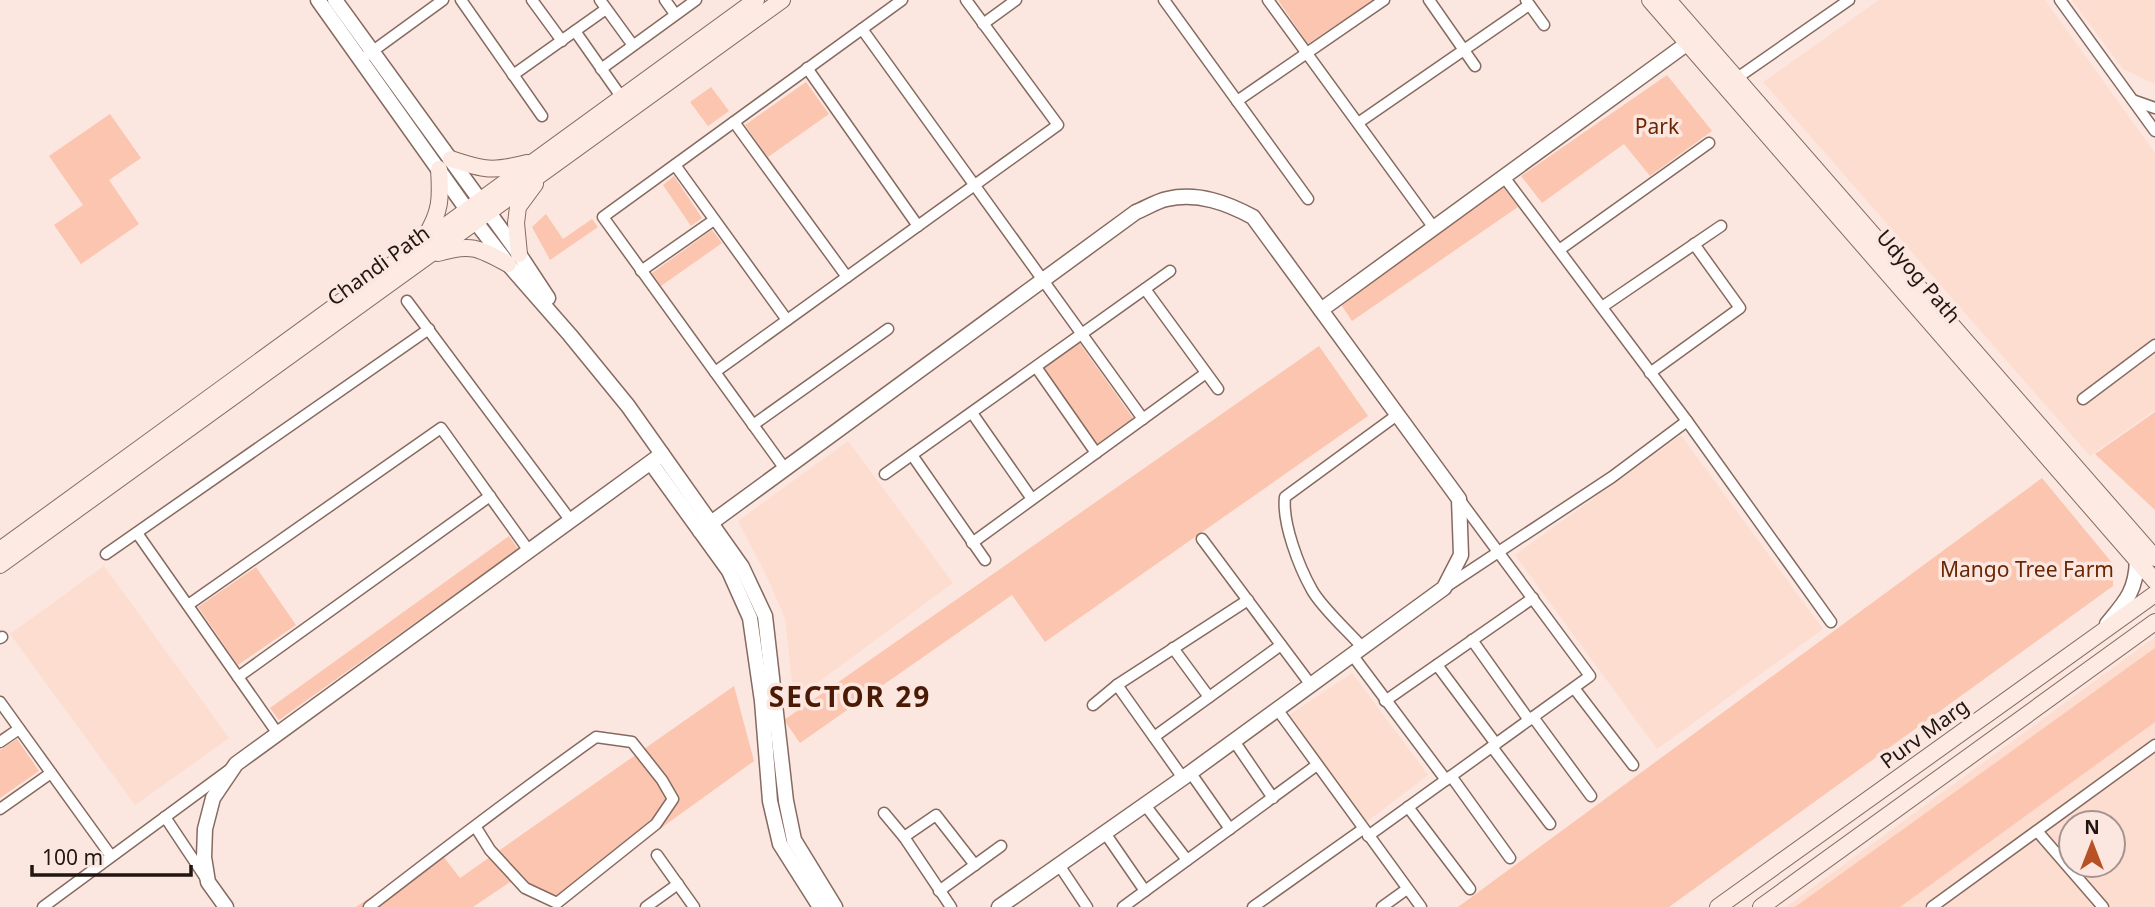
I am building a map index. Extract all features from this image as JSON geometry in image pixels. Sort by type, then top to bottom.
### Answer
[{"type":"main road","name":"Chandi Path","points":[[540,166],[622,98],[756,0]]},
{"type":"main road","name":"Chandi Path","points":[[0,565],[478,210],[782,0]]},
{"type":"main road","name":"Udyog Path","points":[[1650,0],[1737,78],[2148,554],[2155,581]]},
{"type":"main road","name":"Udyog Path","points":[[1668,0],[1693,39],[2148,554]]},
{"type":"main road","points":[[445,164],[482,170],[540,166],[518,207],[514,259],[480,248],[423,250],[437,218],[445,164]]},
{"type":"main road","name":"Chandi Path","points":[[0,550],[423,250]]},
{"type":"main road","name":"Purv Marg","points":[[1718,907],[2155,594]]},
{"type":"main road","points":[[1761,907],[2155,622]]},
{"type":"street","points":[[318,0],[367,55]]},
{"type":"street","points":[[335,0],[367,55],[478,210],[570,335],[628,406],[656,458],[705,527],[742,568],[765,616],[786,801],[794,841],[835,907]]},
{"type":"street","points":[[367,55],[443,0]]},
{"type":"street","points":[[461,0],[542,116]]},
{"type":"street","points":[[533,0],[562,41]]},
{"type":"street","points":[[665,0],[675,14]]},
{"type":"street","points":[[601,69],[696,0]]},
{"type":"street","points":[[785,469],[603,217],[902,0]]},
{"type":"street","points":[[715,372],[1058,125],[966,0]]},
{"type":"street","points":[[984,24],[1016,0]]},
{"type":"street","points":[[1164,0],[1308,199]]},
{"type":"street","points":[[1268,0],[1434,228]]},
{"type":"street","points":[[1237,101],[1384,0]]},
{"type":"street","points":[[1429,0],[1475,66]]},
{"type":"street","points":[[1737,78],[1849,0]]},
{"type":"street","points":[[2060,0],[2155,131]]},
{"type":"street","points":[[1357,123],[1464,50],[1528,2],[1544,25]]},
{"type":"street","points":[[513,75],[575,31],[603,4],[632,44]]},
{"type":"street","points":[[862,29],[1143,419]]},
{"type":"street","points":[[575,31],[622,98]]},
{"type":"street","points":[[1321,310],[1693,39]]},
{"type":"street","points":[[807,68],[918,226]]},
{"type":"street","points":[[2135,101],[2155,108]]},
{"type":"street","points":[[734,122],[847,277]]},
{"type":"street","points":[[1559,250],[1709,143]]},
{"type":"street","points":[[675,165],[787,320]]},
{"type":"street","points":[[1504,177],[1687,421],[1831,622]]},
{"type":"street","points":[[705,527],[1136,212],[1166,199],[1200,198],[1227,202],[1253,217],[1590,676],[1408,807],[1253,907]]},
{"type":"street","points":[[641,271],[714,220]]},
{"type":"street","points":[[1602,307],[1721,226]]},
{"type":"street","points":[[1650,373],[1740,308],[1694,244]]},
{"type":"street","points":[[886,474],[1170,271]]},
{"type":"street","points":[[1145,289],[1218,389]]},
{"type":"street","points":[[407,301],[571,521]]},
{"type":"street","points":[[106,554],[429,329]]},
{"type":"street","points":[[753,425],[888,329]]},
{"type":"street","points":[[2083,399],[2155,345]]},
{"type":"street","points":[[1036,367],[1096,453]]},
{"type":"street","points":[[972,543],[1206,373]]},
{"type":"street","points":[[972,413],[1032,499]]},
{"type":"street","points":[[1397,415],[1285,497],[1284,510],[1291,537],[1312,592],[1357,652],[1385,701],[1510,858]]},
{"type":"street","points":[[999,907],[1018,902],[1059,865],[1444,588],[1612,477],[1687,421]]},
{"type":"street","points":[[188,605],[441,428],[529,551]]},
{"type":"street","points":[[912,455],[985,560]]},
{"type":"street","points":[[43,907],[656,458]]},
{"type":"street","points":[[238,677],[490,496]]},
{"type":"street","points":[[1444,588],[1461,555],[1459,499]]},
{"type":"street","points":[[705,527],[750,618],[762,701],[770,801],[780,844],[820,907]]},
{"type":"street","points":[[137,533],[278,734]]},
{"type":"street","points":[[1202,539],[1311,685]]},
{"type":"street","points":[[2100,633],[2130,596],[2148,554]]},
{"type":"street","points":[[1385,701],[1533,598]]},
{"type":"street","points":[[1093,705],[1117,685],[1248,600]]},
{"type":"street","points":[[1472,640],[1591,796]]},
{"type":"street","points":[[1154,737],[1281,645]]},
{"type":"street","points":[[1173,648],[1209,697]]},
{"type":"street","points":[[1437,664],[1550,824]]},
{"type":"street","points":[[1117,685],[1154,737],[1230,829]]},
{"type":"street","points":[[1574,688],[1633,765]]},
{"type":"street","points":[[0,702],[111,856]]},
{"type":"street","points":[[1277,709],[1421,907]]},
{"type":"street","points":[[0,742],[19,729]]},
{"type":"street","points":[[369,907],[475,826],[596,737],[632,742],[662,780],[673,799],[656,824],[557,904],[525,888],[490,849],[475,826]]},
{"type":"street","points":[[1234,741],[1273,797]]},
{"type":"street","points":[[1932,907],[2155,745]]},
{"type":"street","points":[[208,882],[204,857],[205,829],[213,798],[236,764]]},
{"type":"street","points":[[1123,907],[1317,765]]},
{"type":"street","points":[[0,809],[51,773]]},
{"type":"street","points":[[1145,805],[1187,860]]},
{"type":"street","points":[[1408,807],[1470,889]]},
{"type":"street","points":[[884,813],[904,837],[951,907]]},
{"type":"street","points":[[904,837],[936,815],[975,865]]},
{"type":"street","points":[[164,817],[208,882],[219,904]]},
{"type":"street","points":[[2036,831],[2103,907]]},
{"type":"street","points":[[1105,833],[1145,891]]},
{"type":"street","points":[[939,891],[1001,846]]},
{"type":"street","points":[[657,855],[694,907]]},
{"type":"street","points":[[1059,865],[1087,907]]},
{"type":"street","points":[[646,907],[678,884]]},
{"type":"street","points":[[1382,907],[1407,889]]},
{"type":"shaded area","points":[[1879,0],[2045,0],[2155,153],[2155,410],[2090,456],[1763,82]]},
{"type":"shaded area","points":[[2072,0],[2155,0],[2155,84],[2123,69]]},
{"type":"shaded area","points":[[1681,435],[1823,629],[1657,749],[1515,555]]},
{"type":"shaded area","points":[[848,441],[953,583],[794,700],[785,618],[738,521]]},
{"type":"shaded area","points":[[104,566],[229,738],[135,805],[10,634]]},
{"type":"shaded area","points":[[2155,637],[2155,907],[1786,907]]},
{"type":"shaded area","points":[[1352,673],[1428,775],[1365,823],[1288,716]]},
{"type":"green space","points":[[1278,0],[1373,0],[1308,44]]},
{"type":"green space","name":"Park","points":[[1667,75],[1712,131],[1650,176],[1624,144],[1542,203],[1521,176]]},
{"type":"green space","points":[[806,82],[829,114],[768,157],[745,125]]},
{"type":"green space","points":[[711,87],[729,111],[708,126],[690,102]]},
{"type":"green space","points":[[110,114],[141,158],[109,180],[139,224],[81,264],[54,225],[83,205],[49,156]]},
{"type":"green space","points":[[674,176],[702,218],[691,226],[663,185]]},
{"type":"green space","points":[[1503,187],[1518,207],[1352,321],[1340,303]]},
{"type":"green space","points":[[546,214],[563,239],[592,219],[598,227],[550,260],[532,227]]},
{"type":"green space","points":[[712,230],[722,243],[661,286],[652,273]]},
{"type":"green space","points":[[1078,341],[1133,418],[1097,444],[1042,367]]},
{"type":"green space","points":[[1319,346],[1368,416],[1045,642],[1012,595],[800,743],[784,720]]},
{"type":"green space","name":"Mango Tree Farm","points":[[2155,412],[2155,510],[2095,454]]},
{"type":"green space","name":"Mango Tree Farm","points":[[2042,478],[2113,564],[2113,586],[1669,907],[1458,907]]},
{"type":"green space","points":[[509,536],[518,549],[279,720],[270,708]]},
{"type":"green space","points":[[256,567],[296,625],[238,665],[198,607]]},
{"type":"green space","points":[[2155,648],[2155,722],[1900,907],[1795,907]]},
{"type":"green space","points":[[734,686],[754,761],[557,903],[510,882],[473,907],[356,907],[439,851],[460,878]]},
{"type":"green space","points":[[17,739],[39,771],[0,798],[0,750]]},
{"type":"district","name":"SECTOR 29","points":[[850,696]]}]
